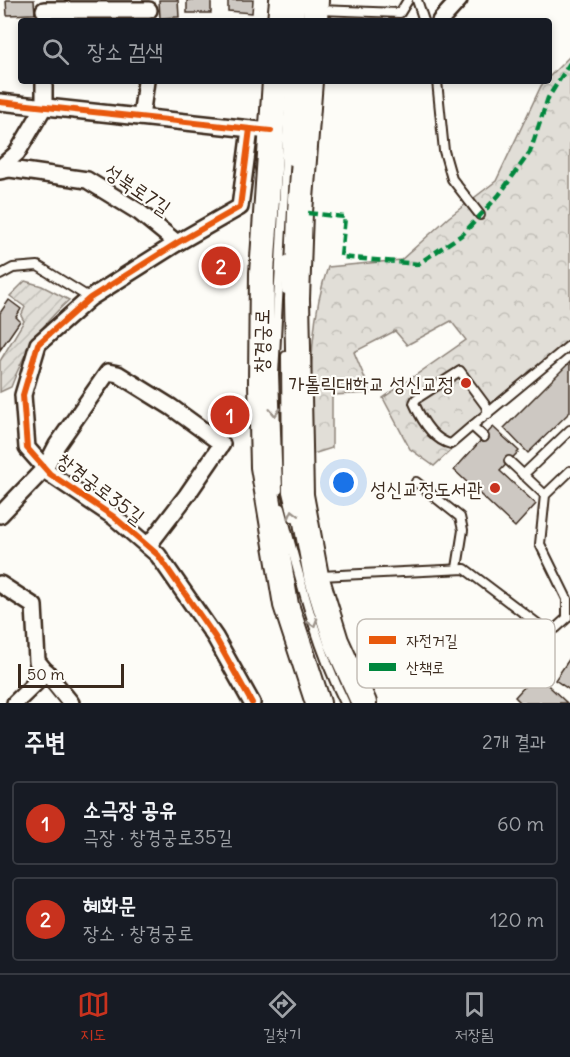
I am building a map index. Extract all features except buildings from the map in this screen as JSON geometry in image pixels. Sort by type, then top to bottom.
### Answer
[{"type":"main road","points":[[280,18],[282,0]]},
{"type":"main road","name":"창경궁로","points":[[274,84],[260,130],[263,467],[286,605],[318,703]]},
{"type":"main road","name":"창경궁로","points":[[310,84],[300,212],[297,299],[301,495],[310,567],[332,628],[357,687]]},
{"type":"main road","name":"창경궁로","points":[[358,688],[364,703]]},
{"type":"street","points":[[443,18],[459,0]]},
{"type":"street","points":[[43,10],[149,10]]},
{"type":"street","points":[[0,170],[18,153],[44,107],[44,84]]},
{"type":"street","points":[[141,117],[146,84]]},
{"type":"street","points":[[0,102],[260,130]]},
{"type":"street","name":"창경궁로35길","points":[[252,703],[215,637],[158,555],[114,517],[50,474],[27,448],[23,395],[38,344],[90,298],[177,243],[240,207],[260,130]]},
{"type":"street","name":"성북로7길","points":[[0,170],[10,169],[87,180],[139,212],[177,243]]},
{"type":"street","name":"창경궁로35길","points":[[45,468],[57,445],[108,372],[118,374],[162,401],[222,444],[148,546]]},
{"type":"street","points":[[0,515],[45,468]]},
{"type":"street","points":[[0,584],[34,606],[37,661],[71,703]]},
{"type":"street","points":[[15,703],[47,672]]},
{"type":"lane","points":[[307,9],[400,14],[408,0]]},
{"type":"lane","points":[[417,0],[423,18]]},
{"type":"lane","points":[[290,84],[274,374],[278,497],[313,624],[332,678],[345,703]]},
{"type":"lane","points":[[286,323],[286,276],[296,84]]},
{"type":"lane","points":[[437,84],[444,151],[452,179],[480,215]]},
{"type":"lane","points":[[0,276],[13,268],[38,266],[90,298]]},
{"type":"lane","points":[[488,414],[486,406],[460,371],[414,401],[414,405],[435,437],[451,444],[488,414],[570,345]]},
{"type":"lane","points":[[286,346],[287,492],[296,525]]},
{"type":"lane","points":[[472,426],[484,437]]},
{"type":"lane","points":[[523,475],[570,430]]},
{"type":"lane","points":[[509,461],[545,495]]},
{"type":"lane","points":[[555,628],[568,619],[567,599],[540,544],[545,495],[570,471]]},
{"type":"lane","points":[[416,482],[460,517],[463,530],[457,568]]},
{"type":"lane","points":[[310,567],[465,569],[531,619]]},
{"type":"green space","points":[[570,56],[570,338],[434,466],[410,449],[383,398],[466,340],[451,321],[407,345],[395,331],[354,352],[371,393],[332,395],[332,448],[310,455],[314,336],[321,289],[328,267],[401,260],[449,217],[496,181],[541,86],[552,84],[552,74]]},
{"type":"green space","points":[[25,281],[42,286],[69,300],[34,339],[11,387],[0,392],[0,361],[24,321],[21,316],[25,307],[10,296]]},
{"type":"marked path","points":[[308,213],[345,217],[341,257],[418,264],[463,234],[499,195],[530,152],[548,98],[570,63]]},
{"type":"cycle path","points":[[0,102],[271,131]]},
{"type":"cycle path","points":[[250,129],[240,207],[177,243],[90,298],[38,344],[23,395],[27,448],[50,474],[114,517],[158,555],[215,637],[252,703]]},
{"type":"place","name":"혜화문","points":[[221,266]]},
{"type":"place","name":"가톨릭대학교 성신교정","points":[[466,383]]},
{"type":"place","name":"소극장 공유","points":[[230,415]]},
{"type":"place","name":"성신교정도서관","points":[[495,488]]}]
